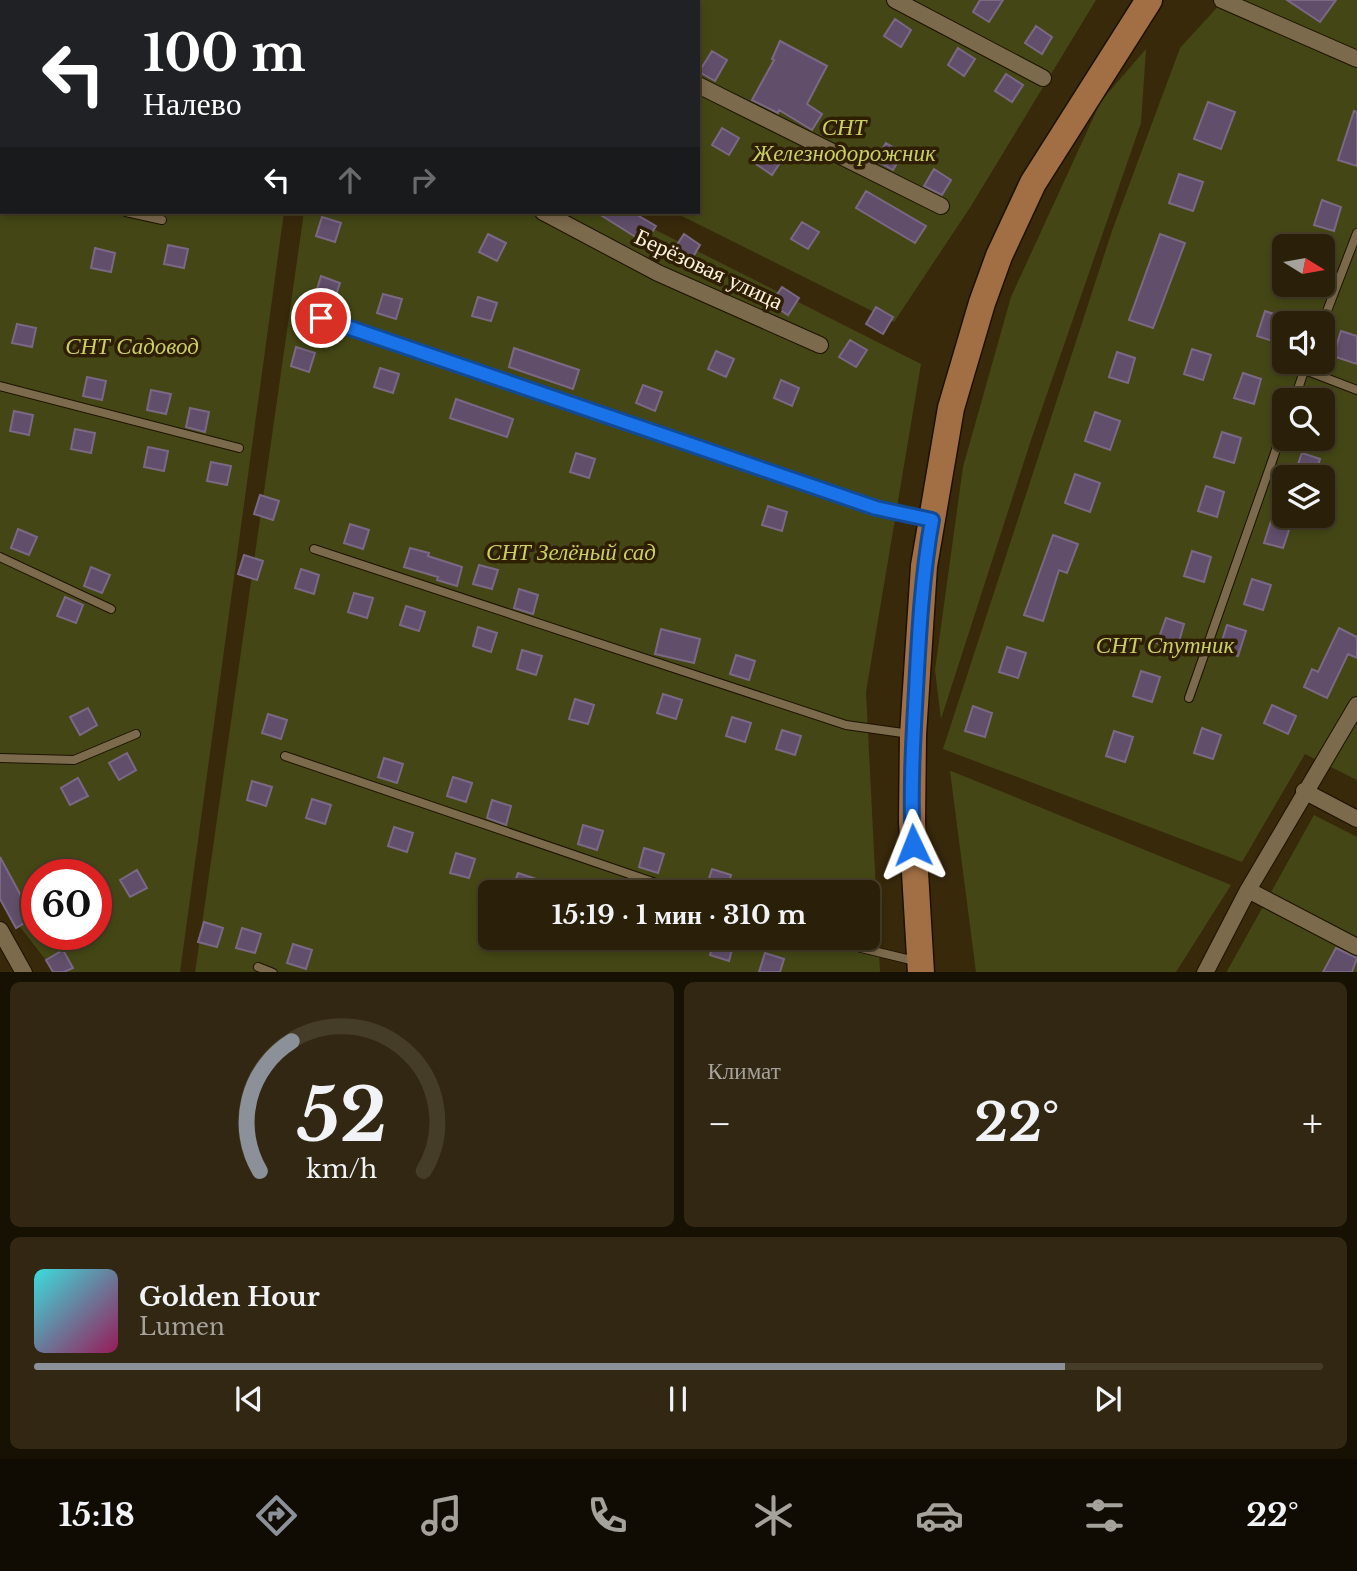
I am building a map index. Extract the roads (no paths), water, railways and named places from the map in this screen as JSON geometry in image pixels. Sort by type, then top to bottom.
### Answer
[{"type":"main road","points":[[921,968],[912,822],[913,735],[924,566],[951,408],[982,303],[999,256],[1032,183],[1149,0]]},
{"type":"street","points":[[895,0],[1042,78]]},
{"type":"street","points":[[1222,0],[1357,59]]},
{"type":"street","points":[[700,86],[941,206]]},
{"type":"street","name":"Берёзовая улица","points":[[547,214],[658,273],[820,345]]},
{"type":"street","points":[[1205,972],[1304,791],[1357,705]]},
{"type":"street","points":[[1304,791],[1357,819]]},
{"type":"street","points":[[1248,890],[1357,947]]},
{"type":"street","points":[[0,930],[24,972]]},
{"type":"lane","points":[[134,214],[162,220]]},
{"type":"lane","points":[[1327,311],[1357,233]]},
{"type":"lane","points":[[321,318],[863,503],[932,520]]},
{"type":"lane","points":[[1323,374],[1357,390]]},
{"type":"lane","points":[[0,386],[239,448]]},
{"type":"lane","points":[[1189,698],[1276,451]]},
{"type":"lane","points":[[314,549],[846,724],[913,735]]},
{"type":"lane","points":[[0,557],[111,609]]},
{"type":"lane","points":[[0,758],[74,760],[136,734]]},
{"type":"lane","points":[[285,756],[647,880]]},
{"type":"lane","points":[[860,950],[921,968]]},
{"type":"lane","points":[[258,967],[273,972]]},
{"type":"park label","name":"СНТ Железнодорожник","points":[[844,140]]},
{"type":"park label","name":"СНТ Садовод","points":[[132,346]]},
{"type":"park label","name":"СНТ Зелёный сад","points":[[571,552]]},
{"type":"park label","name":"СНТ Спутник","points":[[1165,645]]}]
